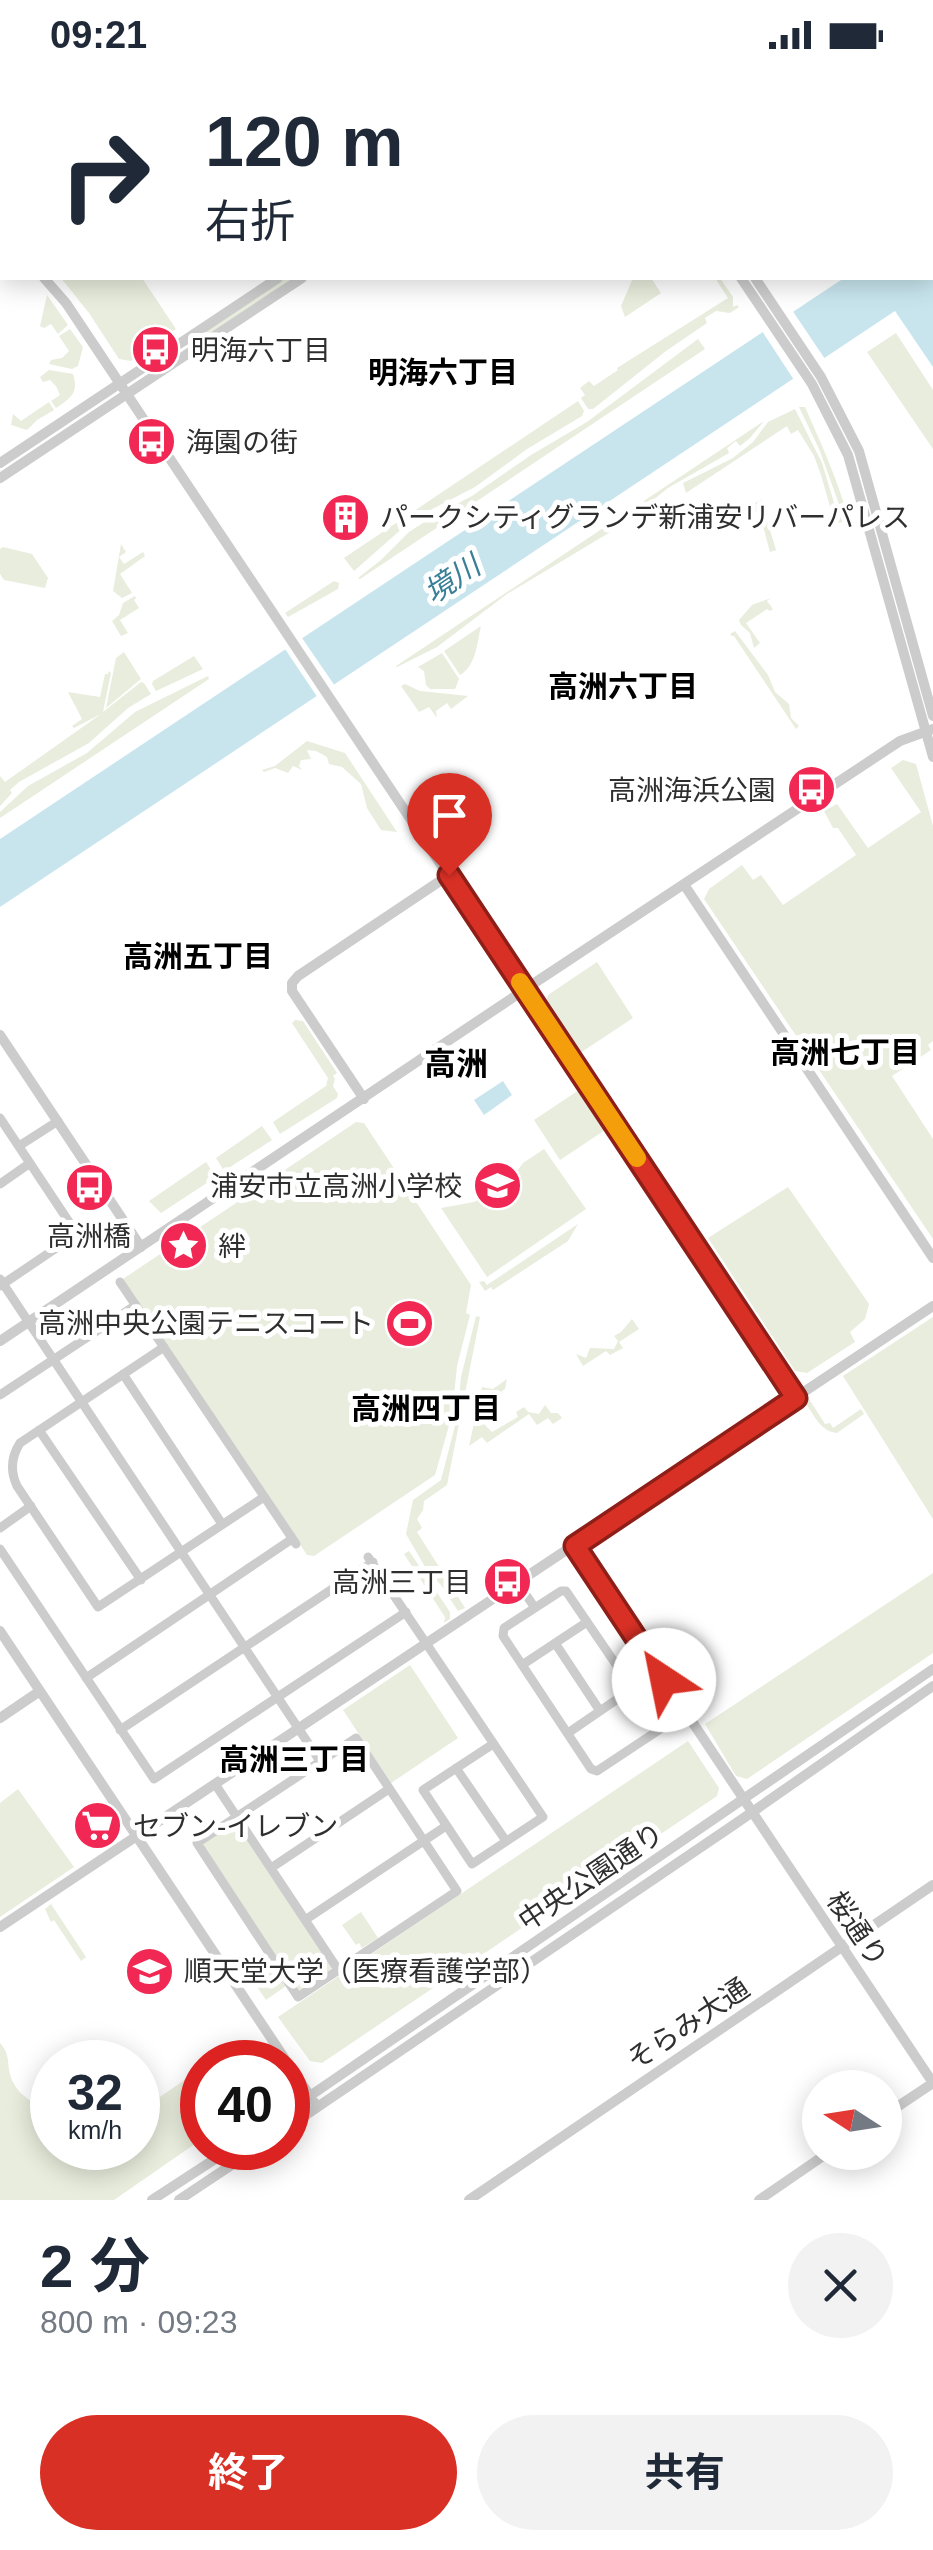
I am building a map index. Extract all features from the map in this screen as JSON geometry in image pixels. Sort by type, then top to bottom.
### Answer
[{"type":"street","points":[[46,280],[66,303],[254,583],[796,1398]]},
{"type":"street","points":[[0,463],[275,280]]},
{"type":"street","points":[[0,478],[299,280]]},
{"type":"street","points":[[743,280],[771,311]]},
{"type":"street","points":[[756,280],[771,311],[848,428],[866,472],[933,716]]},
{"type":"street","points":[[816,380],[851,465],[929,730],[933,757]]},
{"type":"street","points":[[0,1342],[900,741],[929,730]]},
{"type":"street","points":[[364,1099],[292,990],[292,982],[449,875]]},
{"type":"street","points":[[684,886],[933,1258]]},
{"type":"street","points":[[0,1036],[141,1247]]},
{"type":"street","points":[[0,1118],[77,1234],[1,1283],[320,1761]]},
{"type":"street","points":[[19,1146],[58,1121]]},
{"type":"street","points":[[0,1184],[30,1163]]},
{"type":"street","points":[[86,1678],[294,1542],[120,1282]]},
{"type":"street","points":[[0,1395],[136,1305]]},
{"type":"street","points":[[0,1927],[933,1306]]},
{"type":"street","points":[[164,1347],[20,1443],[12,1464],[13,1478],[98,1607],[264,1497]]},
{"type":"street","points":[[122,1374],[222,1524]]},
{"type":"street","points":[[39,1430],[141,1580]]},
{"type":"street","points":[[0,1528],[31,1506]]},
{"type":"street","name":"桜通り","points":[[575,1546],[933,2083]]},
{"type":"street","points":[[0,1549],[154,1779],[406,1612]]},
{"type":"street","points":[[120,1730],[371,1559],[542,1816],[472,1864],[423,1790],[493,1744]]},
{"type":"street","points":[[518,1584],[535,1608]]},
{"type":"street","points":[[660,1729],[566,1591],[560,1591],[504,1628],[502,1636],[592,1769],[597,1771],[686,1712]]},
{"type":"street","points":[[522,1665],[587,1622]]},
{"type":"street","points":[[0,1631],[272,2040]]},
{"type":"street","points":[[555,1643],[600,1711]]},
{"type":"street","name":"中央公園通り","points":[[310,2105],[933,1669]]},
{"type":"street","name":"中央公園通り","points":[[310,2103],[775,1796],[933,1686]]},
{"type":"street","points":[[568,1733],[632,1689]]},
{"type":"street","points":[[0,1718],[40,1691]]},
{"type":"street","points":[[356,1738],[457,1890],[298,1998],[196,1843],[320,1761],[356,1738]]},
{"type":"street","points":[[456,1768],[506,1841]]},
{"type":"street","points":[[215,1784],[339,1970]]},
{"type":"street","points":[[271,1868],[390,1789]]},
{"type":"street","points":[[305,1920],[446,1826]]},
{"type":"street","name":"そらみ大通","points":[[469,2200],[933,1885]]},
{"type":"street","points":[[902,2104],[933,2083]]},
{"type":"street","points":[[310,2098],[313,2102]]},
{"type":"street","points":[[152,2200],[198,2170]]},
{"type":"street","points":[[179,2200],[223,2170]]},
{"type":"street","points":[[759,2200],[803,2170]]},
{"type":"green space","points":[[63,280],[143,280],[176,329],[131,361],[119,359]]},
{"type":"green space","points":[[282,280],[290,280],[206,336],[177,350]]},
{"type":"green space","points":[[632,280],[652,280],[661,293],[625,317],[621,306]]},
{"type":"green space","points":[[716,280],[721,280],[733,297],[733,307],[739,307],[730,313],[716,311],[705,318],[707,323],[588,409],[580,388],[589,381],[594,386],[728,298]]},
{"type":"green space","points":[[47,295],[68,325],[58,334],[51,324],[40,326]]},
{"type":"green space","points":[[70,329],[83,347],[78,366],[72,369],[49,364],[69,351],[59,336]]},
{"type":"green space","points":[[896,333],[933,390],[933,449],[867,352]]},
{"type":"green space","points":[[698,339],[705,349],[358,578],[409,532],[587,422]]},
{"type":"green space","points":[[49,370],[73,374],[75,381],[72,394],[56,408],[51,401],[60,395],[56,386],[40,377]]},
{"type":"green space","points":[[578,401],[584,411],[582,416],[475,487],[413,519],[354,571],[344,558]]},
{"type":"green space","points":[[49,402],[54,410],[27,430],[11,425],[13,414],[21,421]]},
{"type":"green space","points":[[799,407],[805,407],[846,510],[841,510]]},
{"type":"green space","points":[[795,409],[822,463],[838,516],[847,515],[849,520],[835,524],[814,456],[798,430],[791,434],[787,426],[686,493],[683,483],[733,458],[753,442],[768,422]]},
{"type":"green space","points":[[764,421],[740,446],[736,441],[727,448],[729,453],[668,488],[617,528],[507,594],[437,647],[396,666]]},
{"type":"green space","points":[[761,500],[776,550],[770,552],[759,511],[740,516],[738,511]]},
{"type":"green space","points":[[121,544],[126,552],[119,557],[124,564],[143,552],[145,556],[120,574],[132,593],[122,598],[113,591]]},
{"type":"green space","points":[[3,547],[32,554],[48,578],[45,588],[4,580],[0,574]]},
{"type":"green space","points":[[334,581],[339,583],[338,589],[288,617],[285,613]]},
{"type":"green space","points":[[135,596],[139,608],[120,620],[128,633],[121,636],[112,621],[123,603]]},
{"type":"green space","points":[[771,598],[767,601],[773,609],[746,623],[760,643],[754,648],[750,633],[739,620],[752,605]]},
{"type":"green space","points":[[481,626],[473,660],[460,675],[444,651]]},
{"type":"green space","points":[[735,631],[768,675],[775,692],[789,704],[791,718],[799,726],[796,729],[730,634]]},
{"type":"green space","points":[[124,652],[141,679],[106,708],[116,658]]},
{"type":"green space","points":[[442,653],[459,679],[455,689],[430,689],[424,671],[418,667]]},
{"type":"green space","points":[[194,656],[203,669],[156,691],[153,681]]},
{"type":"green space","points":[[109,671],[103,712],[141,682],[151,694],[128,708],[89,743],[19,782],[0,806],[0,776],[5,782],[101,714],[74,728],[82,719],[68,692],[100,697]]},
{"type":"green space","points":[[208,676],[209,679],[0,818],[0,812],[28,786],[87,753],[135,712]]},
{"type":"green space","points":[[401,686],[420,691],[468,696],[451,709],[447,703],[436,711],[437,718],[429,707],[419,712]]},
{"type":"green space","points":[[307,741],[345,753],[397,832],[381,830],[367,808],[361,784],[316,751],[307,750],[311,759],[301,760],[302,770],[293,766],[288,773],[275,768],[262,770],[275,766]]},
{"type":"green space","points":[[903,760],[916,764],[933,826],[933,1041],[928,1045],[931,1050],[892,1076],[933,1139],[933,1239],[704,899],[709,889],[742,865],[753,880],[761,875],[783,905],[856,855],[824,811],[837,804],[868,848],[921,812],[891,768]]},
{"type":"green space","points":[[597,962],[633,1018],[577,1055],[545,1008],[548,995]]},
{"type":"green space","points":[[303,1021],[337,1073],[333,1086],[338,1094],[280,1134],[273,1122],[326,1086],[328,1078],[292,1023]]},
{"type":"green space","points":[[579,1090],[605,1130],[560,1160],[534,1120]]},
{"type":"green space","points":[[356,1122],[364,1123],[471,1285],[466,1313],[470,1315],[457,1366],[452,1415],[435,1475],[314,1556],[307,1555],[123,1279]]},
{"type":"green space","points":[[262,1126],[272,1140],[224,1171],[216,1158]]},
{"type":"green space","points":[[544,1149],[586,1209],[487,1277],[441,1208],[474,1202],[493,1193],[523,1163]]},
{"type":"green space","points":[[206,1162],[216,1177],[161,1213],[149,1201]]},
{"type":"green space","points":[[788,1187],[869,1304],[865,1319],[850,1332],[855,1342],[807,1373],[795,1371],[708,1238]]},
{"type":"green space","points":[[578,1224],[568,1241],[493,1290],[491,1287],[485,1291],[479,1282],[487,1285]]},
{"type":"green space","points":[[476,1316],[480,1317],[447,1485],[424,1501],[417,1519],[422,1528],[417,1532],[465,1608],[458,1611],[428,1572],[406,1534],[413,1500],[441,1480]]},
{"type":"green space","points":[[933,1317],[933,1519],[843,1376]]},
{"type":"green space","points":[[632,1319],[639,1329],[619,1342],[623,1348],[610,1355],[606,1351],[583,1366],[576,1354],[586,1358],[590,1348],[614,1349],[618,1341],[614,1336]]},
{"type":"green space","points":[[507,1379],[505,1389],[481,1406],[490,1421],[485,1425],[492,1432],[518,1417],[516,1412],[524,1407],[539,1414],[545,1405],[562,1418],[553,1424],[548,1418],[537,1425],[529,1414],[487,1443],[482,1437],[469,1446],[482,1387],[493,1389]]},
{"type":"green space","points":[[809,1399],[825,1424],[830,1423],[833,1428],[861,1409],[864,1414],[837,1433],[831,1432],[805,1402]]},
{"type":"green space","points":[[409,1551],[450,1612],[450,1619],[444,1623],[445,1617],[404,1554]]},
{"type":"green space","points":[[933,1573],[933,1653],[747,1779],[736,1776],[705,1724]]},
{"type":"green space","points":[[410,1665],[458,1738],[391,1783],[343,1710]]},
{"type":"green space","points":[[688,1741],[719,1788],[717,1796],[322,2063],[310,2061],[310,2040],[295,2040],[278,2017]]},
{"type":"green space","points":[[18,1789],[74,1867],[0,1917],[0,1803]]},
{"type":"green space","points":[[233,1823],[332,1966],[331,1971],[304,1990],[298,1990],[204,1847],[204,1843]]},
{"type":"green space","points":[[51,1904],[86,1957],[81,1961],[54,1920],[51,1922],[45,1909]]},
{"type":"green space","points":[[361,1912],[378,1938],[362,1948],[342,1925]]},
{"type":"green space","points":[[267,1957],[286,1986],[266,2000],[246,1971]]},
{"type":"green space","points":[[0,2043],[15,2085],[30,2100],[30,2170],[157,2170],[114,2200],[0,2200]]},
{"type":"green space","points":[[180,2083],[180,2154],[160,2168],[160,2097]]},
{"type":"water","name":"境川","points":[[841,280],[933,280],[933,367],[895,311],[0,907],[0,839]]},
{"type":"water","points":[[503,1081],[512,1095],[484,1115],[474,1100]]},
{"type":"pier","points":[[790,307],[827,362],[796,383],[760,328]]},
{"type":"pier","points":[[300,635],[337,689],[320,701],[283,646]]},
{"type":"slow traffic","points":[[520,982],[637,1158]]},
{"type":"place","name":"明海六丁目","points":[[156,350]]},
{"type":"place","name":"海園の街","points":[[151,442]]},
{"type":"place","name":"パークシティグランデ新浦安リバーパレス","points":[[345,517]]},
{"type":"place","name":"高洲海浜公園","points":[[811,790]]},
{"type":"place","name":"浦安市立高洲小学校","points":[[497,1186]]},
{"type":"place","name":"高洲橋","points":[[89,1188]]},
{"type":"place","name":"絆","points":[[183,1246]]},
{"type":"place","name":"高洲中央公園テニスコート","points":[[409,1323]]},
{"type":"place","name":"高洲三丁目","points":[[507,1582]]},
{"type":"place","name":"セブン-イレブン","points":[[98,1826]]},
{"type":"place","name":"順天堂大学（医療看護学部）","points":[[149,1971]]},
{"type":"district","name":"明海六丁目","points":[[443,372]]},
{"type":"district","name":"高洲六丁目","points":[[623,686]]},
{"type":"district","name":"高洲五丁目","points":[[198,956]]},
{"type":"district","name":"高洲七丁目","points":[[845,1052]]},
{"type":"district","name":"高洲","points":[[456,1064]]},
{"type":"district","name":"高洲四丁目","points":[[426,1408]]},
{"type":"district","name":"高洲三丁目","points":[[294,1759]]},
{"type":"route","points":[[449,875],[796,1398],[575,1546],[664,1680]]}]
